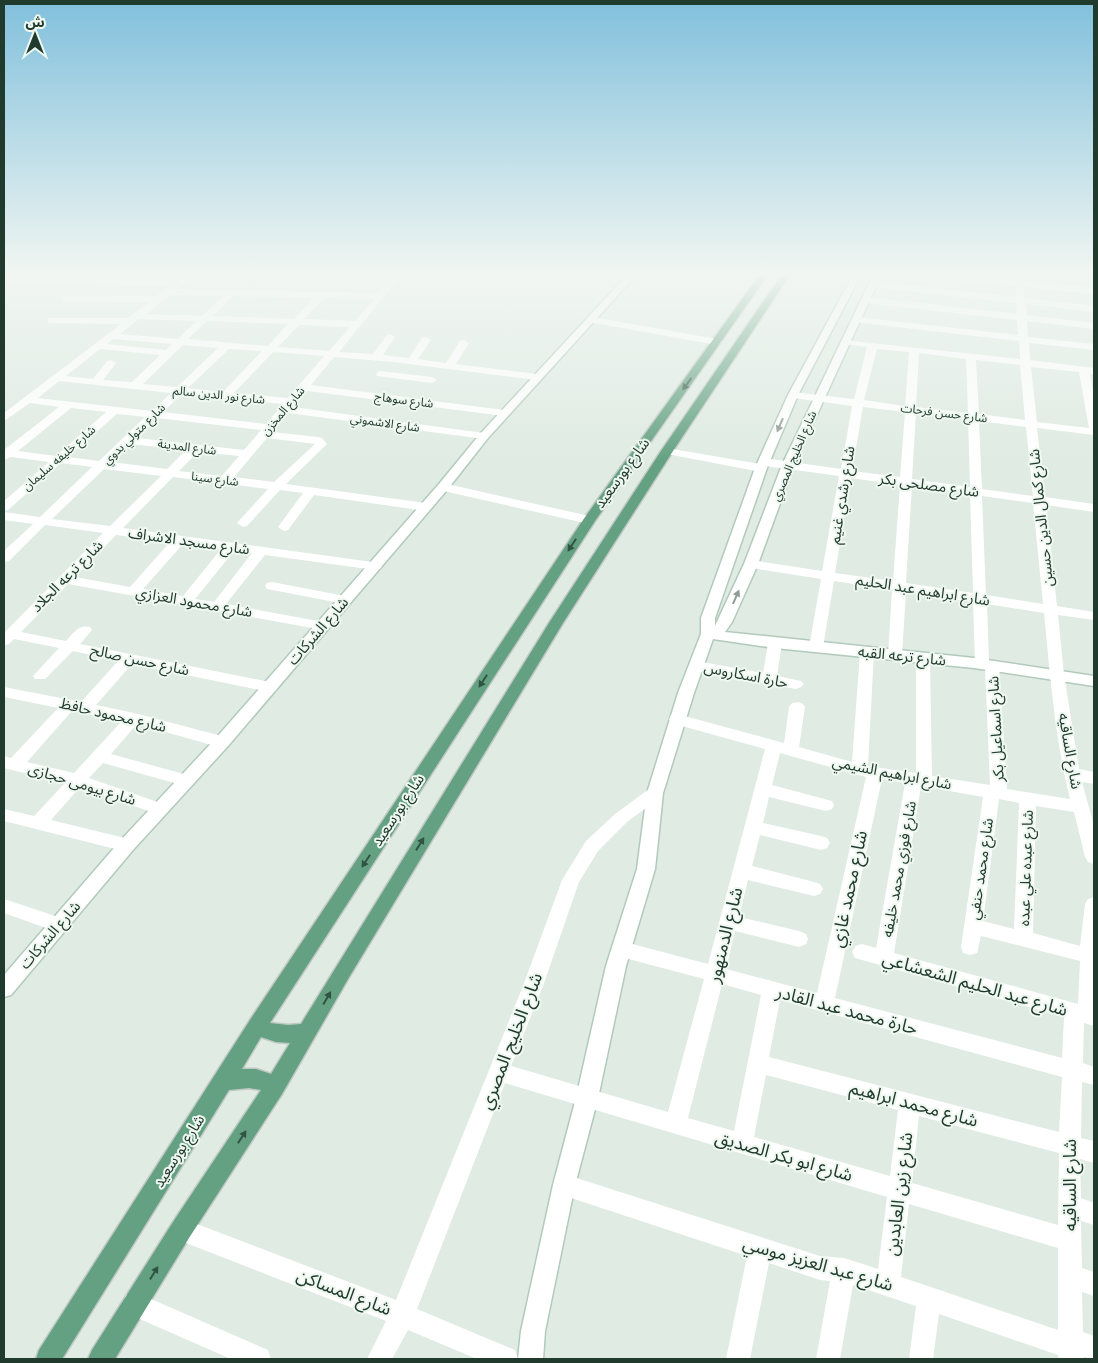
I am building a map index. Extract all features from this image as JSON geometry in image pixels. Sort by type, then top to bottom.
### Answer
[{"type":"main road","name":"شارع بورسعيد","points":[[48,1359],[257,1026],[589,520],[721,337]]},
{"type":"main road","name":"شارع بورسعيد","points":[[100,1359],[181,1230],[275,1087],[341,973],[556,623],[667,451],[744,337]]},
{"type":"main road","points":[[257,1026],[275,1034],[286,1035],[308,1031]]},
{"type":"main road","points":[[222,1082],[233,1078],[256,1078],[275,1087]]},
{"type":"street","points":[[4,418],[109,337]]},
{"type":"street","points":[[117,337],[392,359],[537,377]]},
{"type":"street","points":[[134,386],[186,337]]},
{"type":"street","points":[[226,396],[282,337]]},
{"type":"street","name":"شارع المخزن","points":[[225,480],[347,337]]},
{"type":"street","name":"شارع الشركات","points":[[4,989],[127,845],[270,687],[426,507],[504,413],[576,337]]},
{"type":"street","points":[[686,337],[717,342]]},
{"type":"street","name":"شارع الخليج المصري","points":[[530,1359],[533,1332],[564,1185],[621,949],[646,869],[655,793],[677,720],[708,634],[708,618],[762,465],[793,395],[824,337]]},
{"type":"street","name":"شارع الخليج المصري","points":[[708,634],[720,629],[725,622],[751,564],[788,465],[849,337]]},
{"type":"street","points":[[1002,337],[1094,347]]},
{"type":"street","points":[[376,358],[390,338]]},
{"type":"street","name":"شارع كمال الدين حسين","points":[[1023,339],[1057,674]]},
{"type":"street","points":[[411,362],[426,340]]},
{"type":"street","points":[[847,342],[1089,370],[1094,427]]},
{"type":"street","points":[[449,366],[464,343]]},
{"type":"street","name":"شارع رشدي غنيم","points":[[816,647],[858,403],[873,345]]},
{"type":"street","points":[[98,346],[168,353]]},
{"type":"street","name":"شارع متولي بدوي","points":[[4,558],[226,346]]},
{"type":"street","points":[[895,655],[914,350]]},
{"type":"street","name":"شارع اسماعيل بكر","points":[[971,356],[980,598],[987,664],[996,792]]},
{"type":"street","points":[[372,384],[392,359]]},
{"type":"street","points":[[96,382],[111,363]]},
{"type":"street","name":"شارع نور الدين سالم","points":[[57,378],[226,396],[288,406]]},
{"type":"street","points":[[372,384],[432,380]]},
{"type":"street","name":"شارع سوهاج","points":[[304,387],[372,384],[504,413]]},
{"type":"street","name":"شارع حسن فرحات","points":[[793,395],[1094,432]]},
{"type":"street","points":[[29,400],[154,414],[267,431],[321,442],[243,523]]},
{"type":"street","points":[[5,455],[69,404]]},
{"type":"street","name":"شارع الاشموني","points":[[288,406],[484,436]]},
{"type":"street","name":"شارع خليفه سليمان","points":[[4,506],[114,410]]},
{"type":"street","name":"شارع المدينة","points":[[128,440],[247,454]]},
{"type":"street","name":"شارع ترعه الجلاد","points":[[7,637],[195,448]]},
{"type":"street","name":"شارع مصلحى بكر","points":[[667,451],[762,465],[788,465],[1094,508]]},
{"type":"street","name":"شارع سينا","points":[[5,455],[277,486],[426,507]]},
{"type":"street","points":[[127,468],[136,458]]},
{"type":"street","points":[[443,487],[589,520]]},
{"type":"street","points":[[284,527],[310,491]]},
{"type":"street","name":"شارع مسجد الاشراف","points":[[4,516],[374,566]]},
{"type":"street","points":[[134,592],[179,540]]},
{"type":"street","points":[[186,600],[230,546]]},
{"type":"street","points":[[217,607],[261,551]]},
{"type":"street","name":"شارع ابراهيم عبد الحليم","points":[[751,564],[1094,616]]},
{"type":"street","name":"شارع محمود العزازي","points":[[64,579],[322,626]]},
{"type":"street","points":[[272,586],[345,600]]},
{"type":"street","points":[[40,676],[85,630]]},
{"type":"street","name":"شارع ترعه القبه","points":[[708,634],[775,643],[987,664],[1094,681]]},
{"type":"street","name":"شارع حسن صالح","points":[[7,637],[70,646],[270,687]]},
{"type":"street","points":[[769,679],[775,643]]},
{"type":"street","name":"شارع محمد غازي","points":[[824,1004],[868,771],[867,652]]},
{"type":"street","points":[[85,708],[129,658]]},
{"type":"street","name":"شارع فوزي محمد خليفه","points":[[884,958],[919,780],[923,658]]},
{"type":"street","name":"حارة اسكاروس","points":[[696,666],[796,684]]},
{"type":"street","name":"شارع الساقيه","points":[[1057,674],[1072,774],[1087,815],[1094,857]]},
{"type":"street","name":"شارع محمود حافظ","points":[[6,696],[69,705],[134,718],[222,742]]},
{"type":"street","points":[[10,763],[69,705]]},
{"type":"street","name":"شارع الدمنهور","points":[[676,1124],[763,790],[782,748],[797,707]]},
{"type":"street","points":[[38,823],[134,718]]},
{"type":"street","name":"شارع ابراهيم الشيمي","points":[[677,720],[868,771],[1028,798],[1087,815]]},
{"type":"street","points":[[99,756],[185,780]]},
{"type":"street","name":"شارع بيومى حجازى","points":[[10,763],[78,780],[160,809]]},
{"type":"street","points":[[1072,774],[1094,778]]},
{"type":"street","points":[[763,790],[826,805]]},
{"type":"street","name":"شارع محمد حنفي","points":[[970,947],[996,792]]},
{"type":"street","name":"شارع الخليج المصري","points":[[379,1359],[402,1315],[533,986],[571,880],[592,846],[621,818],[655,793]]},
{"type":"street","name":"شارع عبده علي عبده","points":[[1023,938],[1028,798]]},
{"type":"street","points":[[4,816],[127,845]]},
{"type":"street","points":[[753,827],[821,843]]},
{"type":"street","points":[[742,871],[814,889]]},
{"type":"street","name":"شارع الساقيه","points":[[1076,1349],[1069,1240],[1072,1070],[1086,1015],[1094,904]]},
{"type":"street","points":[[4,906],[60,925]]},
{"type":"street","points":[[729,922],[799,939]]},
{"type":"street","points":[[973,926],[1090,956]]},
{"type":"street","name":"حارة محمد عبد القادر","points":[[621,949],[1094,1076]]},
{"type":"street","name":"شارع عبد الحليم الشعشاعي","points":[[862,952],[1086,1015]]},
{"type":"street","points":[[742,1144],[772,990]]},
{"type":"street","name":"شارع محمد ابراهيم","points":[[758,1063],[1094,1152]]},
{"type":"street","name":"شارع ابو بكر الصديق","points":[[499,1072],[1069,1240]]},
{"type":"street","name":"شارع زين العابدين","points":[[888,1284],[910,1103]]},
{"type":"street","name":"شارع عبد العزيز موسي","points":[[564,1185],[820,1268],[844,1270],[888,1284],[929,1300],[1076,1349]]},
{"type":"street","points":[[1069,1206],[1094,1214]]},
{"type":"street","name":"شارع المساكن","points":[[181,1230],[402,1315],[506,1359]]},
{"type":"street","points":[[738,1359],[760,1248]]},
{"type":"street","points":[[828,1359],[844,1270]]},
{"type":"street","points":[[1070,1276],[1094,1284]]},
{"type":"street","points":[[921,1359],[929,1300]]},
{"type":"street","points":[[135,1304],[259,1359]]}]
